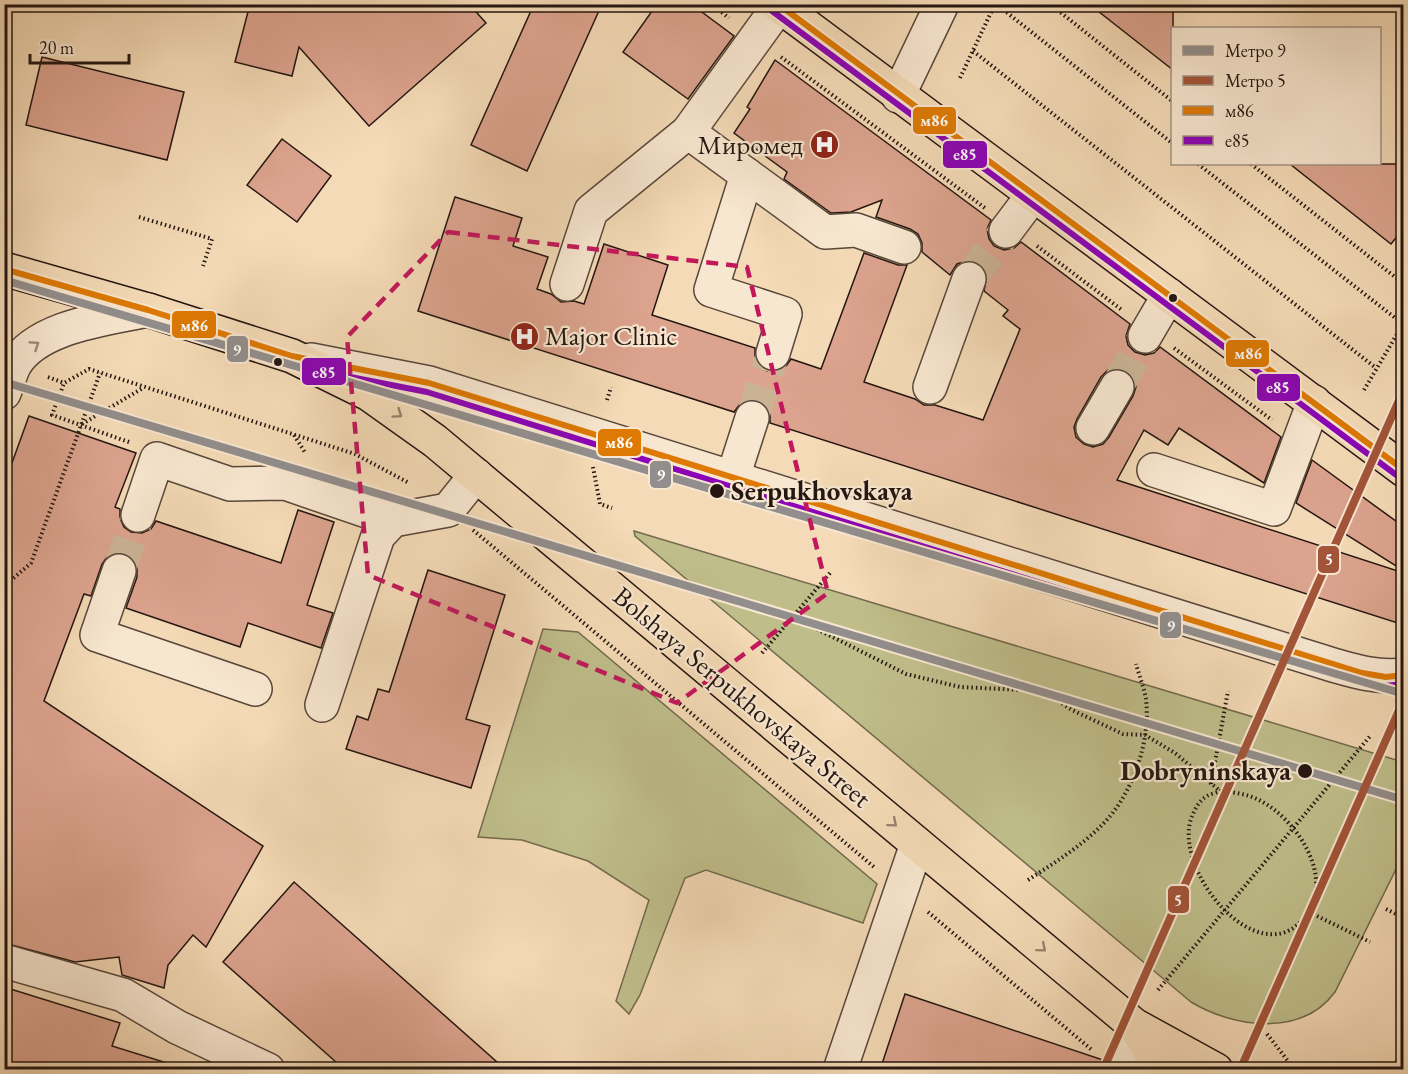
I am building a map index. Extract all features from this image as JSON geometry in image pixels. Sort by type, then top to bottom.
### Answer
[{"type":"main road","points":[[778,5],[1404,470]]},
{"type":"main road","name":"Bolshaya Serpukhovskaya Street","points":[[4,269],[148,310],[292,356],[369,394],[435,441],[1139,1032]]},
{"type":"main road","points":[[1139,1032],[1162,1070]]},
{"type":"main road","points":[[1139,1032],[1216,1070]]},
{"type":"street","points":[[898,96],[942,4]]},
{"type":"street","points":[[567,284],[591,211],[688,132],[778,5]]},
{"type":"street","points":[[688,132],[825,232],[856,230],[904,247]]},
{"type":"street","points":[[747,175],[711,290],[786,314],[773,353]]},
{"type":"street","points":[[1006,231],[1033,195]]},
{"type":"street","points":[[930,387],[969,279]]},
{"type":"street","points":[[1145,336],[1168,295]]},
{"type":"street","points":[[4,393],[14,366],[31,346],[69,327],[148,310]]},
{"type":"street","points":[[292,356],[429,383],[1333,665],[1386,677],[1404,675]]},
{"type":"street","points":[[1093,428],[1117,387]]},
{"type":"street","points":[[1154,470],[1274,509],[1314,402]]},
{"type":"street","points":[[733,477],[752,418]]},
{"type":"street","points":[[138,515],[157,459],[230,484],[285,483],[393,520],[448,510],[476,475]]},
{"type":"street","points":[[322,705],[378,536],[393,520]]},
{"type":"street","points":[[119,571],[97,635],[255,689]]},
{"type":"street","points":[[840,1070],[917,844]]},
{"type":"street","points":[[4,960],[123,995],[177,1027],[268,1070]]},
{"type":"street","points":[[1110,1063],[1139,1032]]},
{"type":"path","points":[[960,78],[996,4],[1171,141]]},
{"type":"path","points":[[1050,4],[1171,99]]},
{"type":"path","points":[[973,51],[1376,368]]},
{"type":"path","points":[[1199,165],[1403,324],[1364,390]]},
{"type":"path","points":[[1252,165],[1404,284]]},
{"type":"path","points":[[139,217],[212,239],[203,266]]},
{"type":"path","points":[[131,442],[52,415],[64,383],[89,369],[355,454],[396,475],[448,510],[1110,1063]]},
{"type":"path","points":[[4,593],[8,583],[30,563],[100,373]]},
{"type":"path","points":[[607,400],[612,387]]},
{"type":"path","points":[[81,425],[143,388]]},
{"type":"path","points":[[592,465],[600,504],[612,508]]},
{"type":"path","points":[[762,653],[830,573]]},
{"type":"path","points":[[793,617],[906,674],[960,687],[1044,691],[1072,710],[1123,734],[1145,735],[1175,753],[1220,792]]},
{"type":"path","points":[[1028,880],[1070,853],[1103,824],[1125,794],[1140,760],[1145,735],[1146,700],[1136,664]]},
{"type":"path","points":[[1211,784],[1228,691]]},
{"type":"path","points":[[1158,990],[1371,735]]},
{"type":"path","points":[[1220,792],[1250,796],[1261,801],[1293,828],[1305,846],[1314,867],[1317,890],[1309,912],[1287,933],[1260,932],[1243,926],[1224,911],[1203,882],[1192,857],[1188,840],[1189,822],[1197,806],[1206,796],[1220,792]]},
{"type":"path","points":[[1386,909],[1404,918]]},
{"type":"path","points":[[1309,912],[1370,942]]},
{"type":"path","points":[[1267,1034],[1296,1070]]},
{"type":"path","points":[[1394,1070],[1404,1045]]},
{"type":"highlighted area","points":[[448,232],[747,267],[828,593],[677,703],[368,575],[347,337]]},
{"type":"shaded area","points":[[634,531],[1403,762],[1403,855],[1335,992],[1321,1006],[1305,1016],[1286,1022],[1267,1024],[1227,1018],[1191,1002],[635,536]]},
{"type":"shaded area","points":[[543,629],[578,632],[877,884],[863,923],[706,870],[685,878],[640,995],[629,1014],[616,1001],[649,900],[588,861],[522,840],[478,837]]},
{"type":"building","points":[[250,4],[469,4],[486,23],[369,126],[299,47],[292,76],[235,62]]},
{"type":"building","points":[[534,4],[602,4],[527,171],[471,145]]},
{"type":"building","points":[[657,4],[691,4],[734,36],[688,99],[623,52]]},
{"type":"building","points":[[1089,4],[1173,4],[1171,68]]},
{"type":"building","points":[[42,57],[184,92],[167,160],[26,125]]},
{"type":"building","points":[[775,60],[991,220],[987,229],[989,239],[994,246],[1004,250],[1014,248],[1021,242],[1130,324],[1126,336],[1128,345],[1135,352],[1145,355],[1154,353],[1160,347],[1281,437],[1264,483],[1179,428],[1168,445],[1144,430],[1117,480],[1404,573],[1404,625],[770,423],[770,415],[766,406],[757,400],[749,400],[740,404],[734,412],[418,311],[455,197],[522,218],[513,246],[548,257],[537,289],[551,294],[561,302],[574,301],[584,304],[604,244],[668,265],[652,315],[755,348],[755,358],[759,365],[767,371],[778,371],[791,359],[821,369],[864,253],[898,265],[907,265],[864,382],[915,399],[924,405],[935,405],[983,420],[1020,329],[1003,316],[1008,310],[984,291],[987,275],[984,267],[976,262],[966,261],[957,264],[950,275],[922,252],[922,243],[918,234],[876,217],[882,200],[851,212],[831,213],[784,179],[787,172],[734,133],[750,109],[747,107]],"holes":[[[1118,368],[1127,371],[1134,378],[1136,387],[1109,437],[1103,444],[1093,447],[1084,444],[1076,437],[1074,427],[1101,377],[1108,370]]]},
{"type":"building","points":[[282,139],[331,176],[297,222],[247,185]]},
{"type":"building","points":[[1404,164],[1404,228],[1391,244],[1291,165]]},
{"type":"building","points":[[29,416],[136,453],[115,507],[120,509],[120,518],[124,527],[131,532],[142,533],[151,529],[156,521],[281,563],[298,510],[334,522],[307,605],[333,613],[321,648],[248,623],[240,647],[126,608],[137,577],[137,568],[133,558],[126,554],[116,553],[107,557],[102,564],[91,596],[84,594],[44,701],[263,846],[206,947],[193,935],[168,965],[164,988],[122,975],[119,957],[75,962],[4,943],[4,485]]},
{"type":"building","points":[[1312,460],[1404,527],[1404,571],[1296,503]]},
{"type":"building","points":[[428,570],[505,595],[466,719],[490,726],[471,788],[346,749],[357,716],[368,720],[378,689],[389,692]]},
{"type":"building","points":[[294,882],[506,1070],[345,1070],[223,962]]},
{"type":"building","points":[[4,987],[120,1023],[112,1046],[167,1063],[166,1070],[4,1070]]},
{"type":"building","points":[[905,994],[1103,1060],[1101,1070],[880,1070]]},
{"type":"tunnel","points":[[969,279],[1006,231]]},
{"type":"tunnel","points":[[1117,387],[1145,336]]},
{"type":"tunnel","points":[[752,418],[773,353]]},
{"type":"tunnel","points":[[119,571],[138,515]]},
{"type":"metro line","name":"9","points":[[4,280],[1404,694]]},
{"type":"metro line","name":"9","points":[[4,382],[1404,800]]},
{"type":"metro line","name":"5","points":[[1103,1070],[1404,389]]},
{"type":"metro line","name":"5","points":[[1240,1070],[1404,699]]},
{"type":"transit line","name":"м86","points":[[778,4],[1404,470]]},
{"type":"transit line","name":"е85","points":[[772,11],[1399,477]]},
{"type":"transit line","name":"м86","points":[[4,269],[148,310],[292,356],[429,383],[1362,673],[1386,677],[1404,675]]},
{"type":"transit line","name":"е85","points":[[4,279],[145,319],[289,365],[427,392],[1359,682],[1385,686],[1404,684]]},
{"type":"place","name":"Миромед","points":[[824,145]]},
{"type":"place","name":"Major Clinic","points":[[524,336]]},
{"type":"place","name":"Serpukhovskaya","points":[[717,491]]},
{"type":"place","name":"Dobryninskaya","points":[[1305,771]]}]
